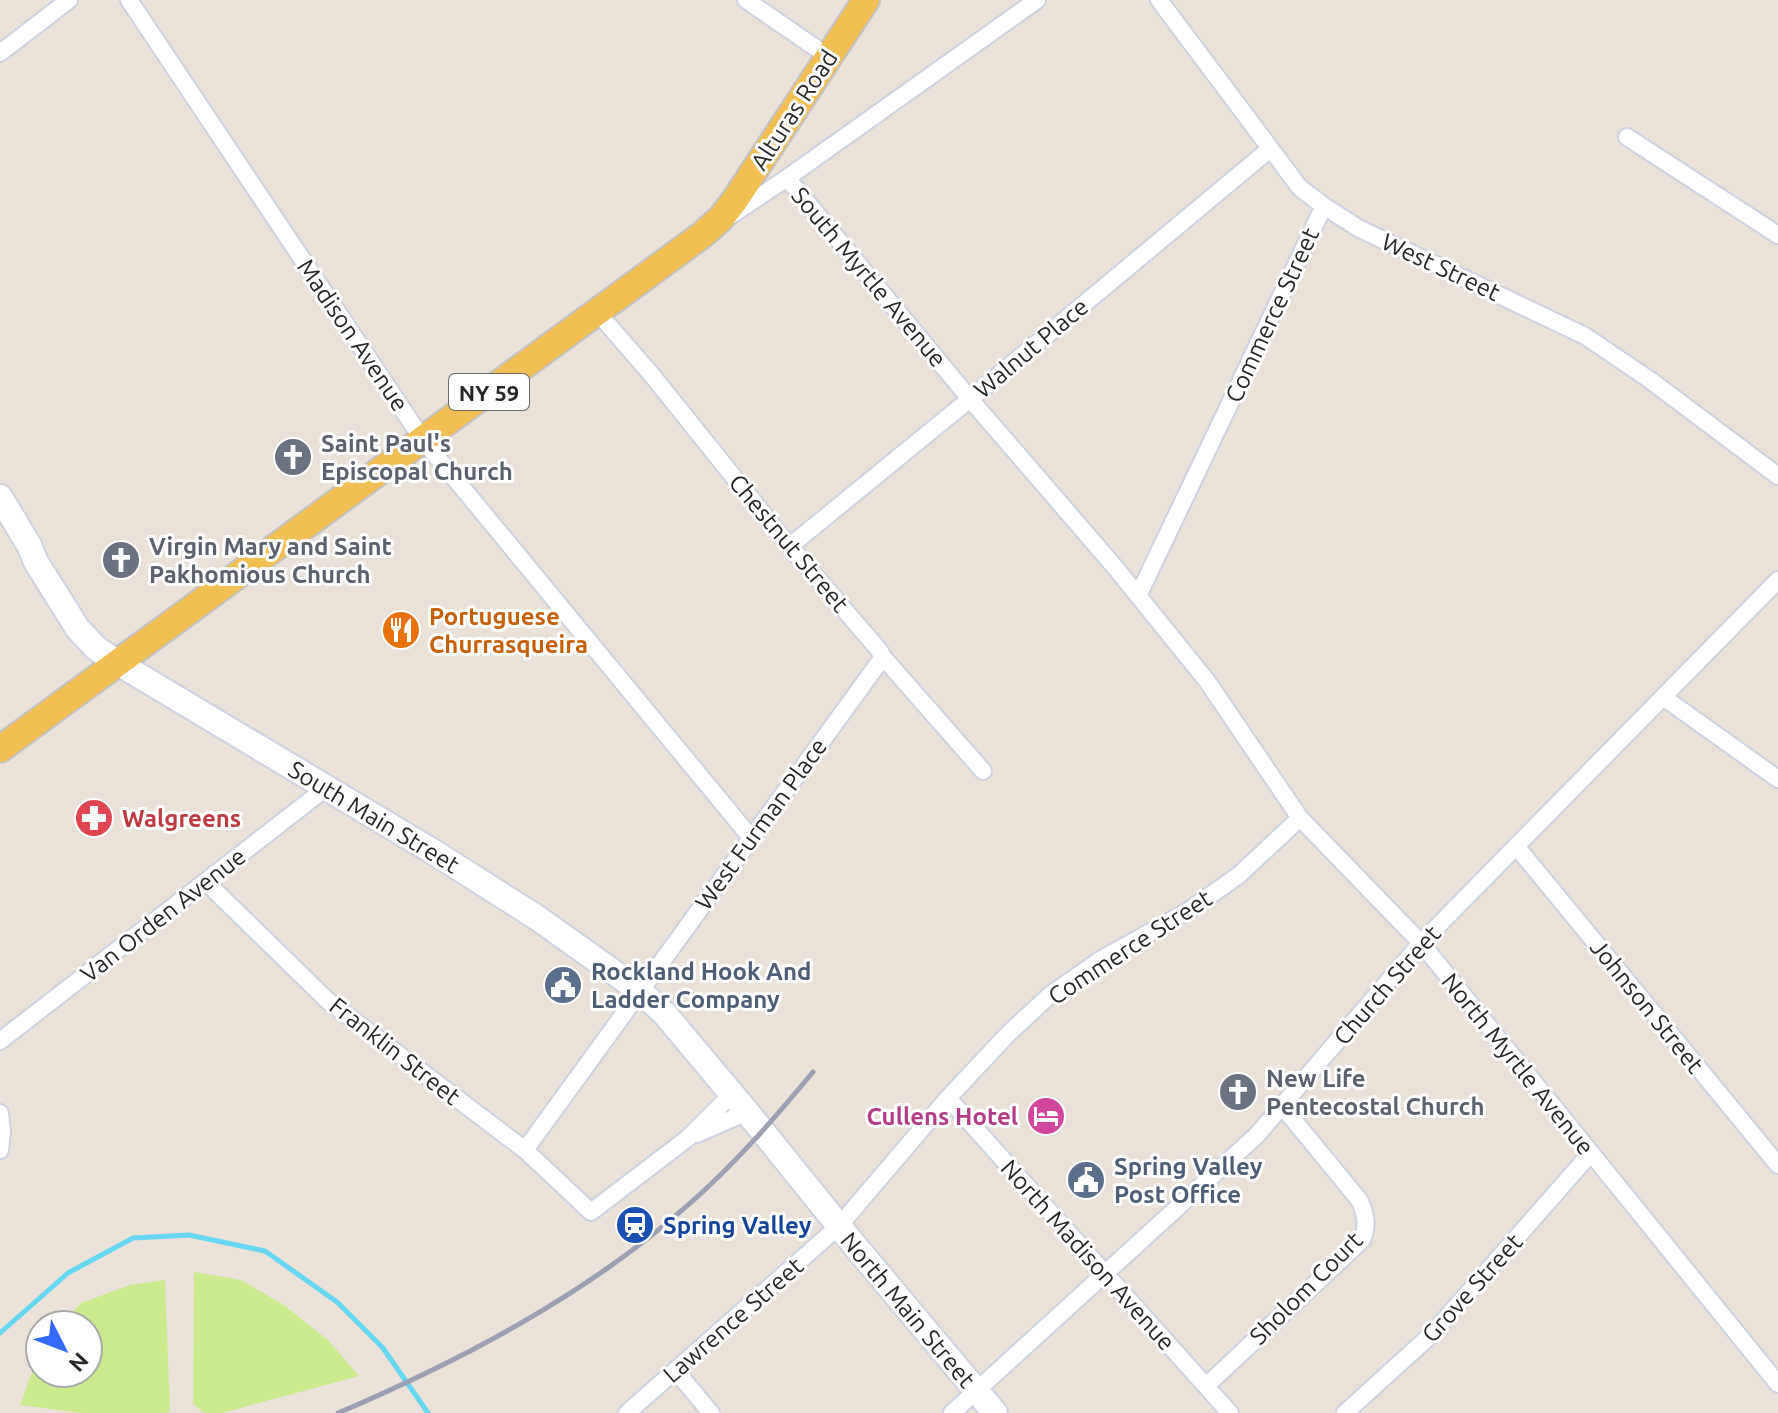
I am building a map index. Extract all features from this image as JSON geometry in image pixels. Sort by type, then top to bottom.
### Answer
[{"type":"main road","name":"Alturas Road","points":[[721,218],[866,0]]},
{"type":"main road","name":"NY 59","points":[[0,749],[598,313],[721,218]]},
{"type":"main road","name":"South Main Street","points":[[0,497],[78,629],[96,648],[432,851],[536,917],[640,991],[664,1013],[763,1132]]},
{"type":"main road","name":"North Main Street","points":[[763,1132],[995,1413]]},
{"type":"street","points":[[0,53],[69,0]]},
{"type":"street","name":"Madison Avenue","points":[[129,0],[423,440],[752,839]]},
{"type":"street","points":[[746,0],[829,57]]},
{"type":"street","points":[[721,218],[734,215],[1037,0]]},
{"type":"street","name":"West Street","points":[[1159,0],[1300,188],[1358,228],[1585,336],[1650,380],[1778,476]]},
{"type":"street","points":[[1627,137],[1778,235]]},
{"type":"street","name":"Walnut Place","points":[[790,546],[1270,149]]},
{"type":"street","name":"South Myrtle Avenue","points":[[787,178],[1138,596]]},
{"type":"street","name":"Commerce Street","points":[[1138,596],[1324,206]]},
{"type":"street","name":"Chestnut Street","points":[[598,313],[883,657],[983,771]]},
{"type":"street","name":"Church Street","points":[[952,1413],[1257,1135],[1421,943],[1778,580]]},
{"type":"street","name":"North Myrtle Avenue","points":[[1138,596],[1207,681],[1300,818],[1421,943],[1778,1384]]},
{"type":"street","name":"West Furman Place","points":[[525,1150],[883,657]]},
{"type":"street","points":[[1663,697],[1778,779]]},
{"type":"street","name":"Van Orden Avenue","points":[[0,1041],[326,788]]},
{"type":"street","name":"Commerce Street","points":[[839,1226],[948,1098],[1050,995],[1100,960],[1201,902],[1239,875],[1300,818]]},
{"type":"street","name":"Johnson Street","points":[[1516,846],[1778,1165]]},
{"type":"street","name":"Franklin Street","points":[[206,882],[328,1001],[525,1150],[591,1212],[688,1138]]},
{"type":"street","name":"North Madison Avenue","points":[[948,1098],[1230,1413]]},
{"type":"street","points":[[688,1138],[739,1103]]},
{"type":"street","points":[[688,1138],[739,1103]]},
{"type":"street","name":"Sholom Court","points":[[1206,1386],[1362,1240],[1367,1227],[1360,1201],[1282,1106]]},
{"type":"street","points":[[0,1113],[0,1150]]},
{"type":"street","name":"Grove Street","points":[[1345,1413],[1433,1333],[1590,1154]]},
{"type":"street","name":"Lawrence Street","points":[[627,1413],[839,1226]]},
{"type":"street","points":[[676,1371],[711,1413]]},
{"type":"green space","points":[[194,1272],[241,1280],[284,1305],[329,1341],[359,1376],[222,1413],[204,1413],[193,1404]]},
{"type":"green space","points":[[165,1280],[170,1410],[167,1413],[82,1413],[20,1405],[26,1389],[104,1389],[104,1309],[76,1309],[81,1303],[130,1285]]},
{"type":"waterway","points":[[0,1333],[68,1273],[133,1238],[189,1235],[265,1251],[337,1302],[383,1348],[428,1413]]},
{"type":"railway","points":[[338,1413],[476,1348],[608,1268],[705,1190],[813,1072]]},
{"type":"place","name":"Saint Paul's Episcopal Church","points":[[293,457]]},
{"type":"place","name":"Virgin Mary and Saint Pakhomious Church","points":[[121,560]]},
{"type":"place","name":"Portuguese Churrasqueira","points":[[401,630]]},
{"type":"place","name":"Walgreens","points":[[94,818]]},
{"type":"place","name":"Rockland Hook And Ladder Company","points":[[563,985]]},
{"type":"place","name":"New Life Pentecostal Church","points":[[1238,1092]]},
{"type":"place","name":"Cullens Hotel","points":[[1046,1116]]},
{"type":"place","name":"Spring Valley Post Office","points":[[1086,1180]]},
{"type":"place","name":"Spring Valley","points":[[635,1225]]}]
